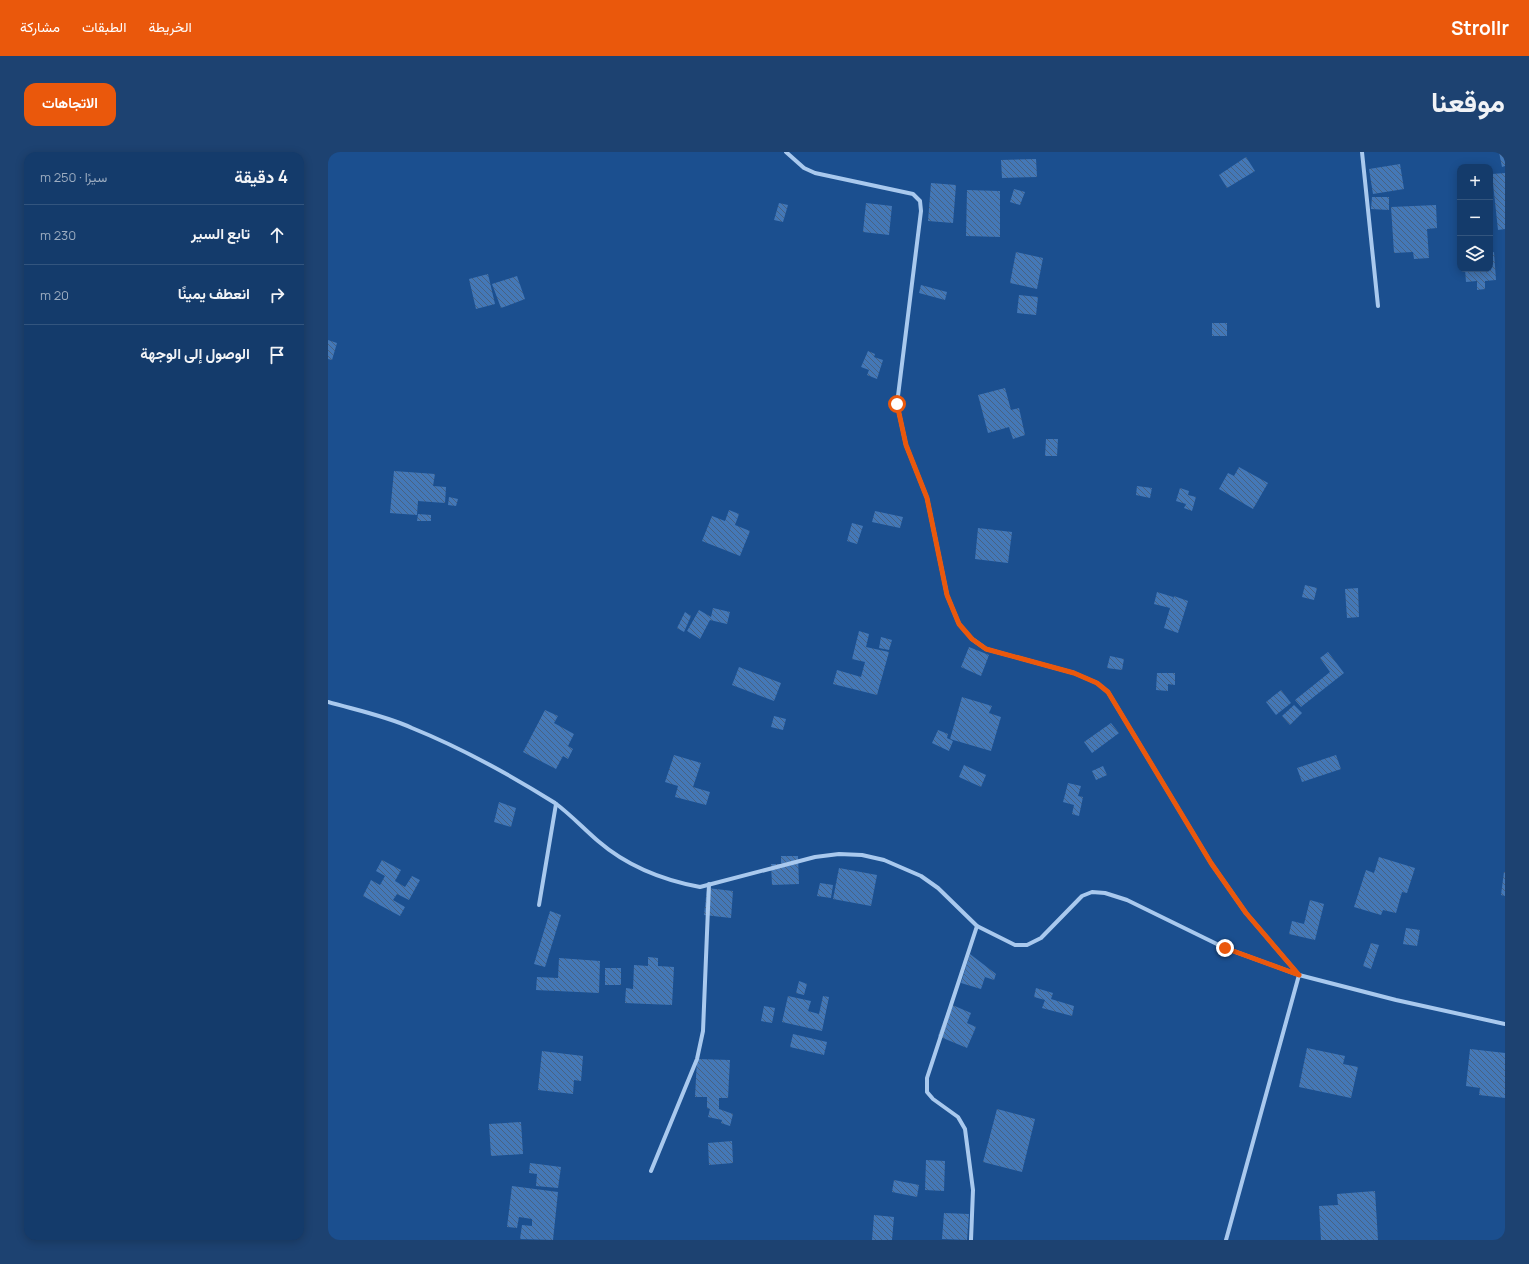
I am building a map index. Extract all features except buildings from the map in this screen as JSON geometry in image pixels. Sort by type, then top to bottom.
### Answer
[{"type":"street","points":[[786,152],[804,168],[815,172],[913,194],[920,201],[921,211],[917,252],[897,404],[906,445],[927,498],[947,595],[959,624],[972,639],[986,649],[1074,673],[1097,683],[1108,692],[1211,863],[1246,913],[1299,975]]},
{"type":"street","points":[[1362,152],[1378,306]]},
{"type":"street","points":[[328,702],[412,727],[492,767],[556,804],[600,843],[629,863],[652,874],[680,883],[700,887],[815,856],[862,854],[884,860],[921,876],[938,888],[977,926],[1015,945],[1027,946],[1041,938],[1082,896],[1092,892],[1105,893],[1127,900],[1225,948],[1299,975],[1396,1000],[1505,1024]]},
{"type":"street","points":[[539,905],[556,804]]},
{"type":"street","points":[[651,1171],[697,1059],[702,1031],[704,1006],[709,884]]},
{"type":"street","points":[[971,1240],[973,1190],[965,1129],[958,1116],[933,1099],[927,1092],[927,1078],[977,926]]},
{"type":"street","points":[[1226,1240],[1299,975]]},
{"type":"route","points":[[897,404],[906,445],[927,498],[947,595],[959,624],[972,639],[986,649],[1074,673],[1097,683],[1108,692],[1211,863],[1246,913],[1299,975],[1225,948]]}]
